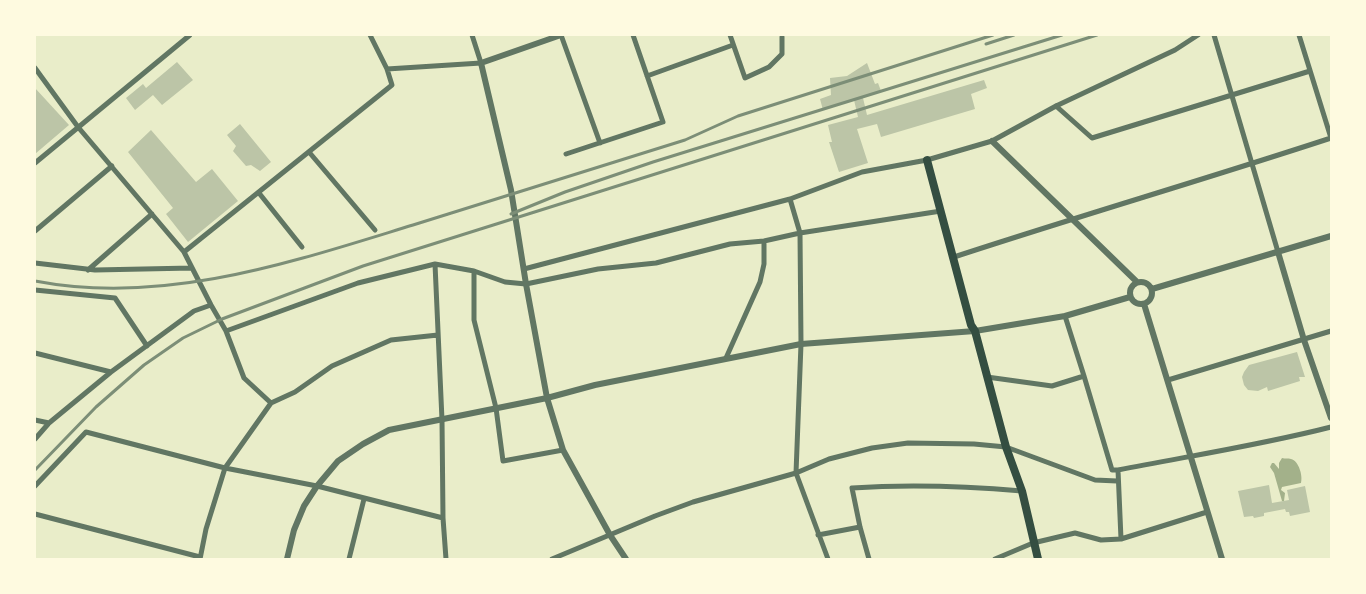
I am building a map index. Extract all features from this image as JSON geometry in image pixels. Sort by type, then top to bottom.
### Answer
[{"type":"main road","points":[[927,160],[1006,447],[1022,491],[1038,559]]},
{"type":"street","points":[[35,163],[190,35]]},
{"type":"street","points":[[184,252],[392,85],[387,69],[370,35]]},
{"type":"street","points":[[472,35],[481,64],[511,190],[547,398],[563,450],[610,535],[626,559]]},
{"type":"street","points":[[387,69],[481,64],[561,35],[600,143]]},
{"type":"street","points":[[566,154],[663,122],[633,35]]},
{"type":"street","points":[[730,35],[745,78],[769,67],[782,54],[781,36],[789,35]]},
{"type":"street","points":[[524,270],[790,199],[862,172],[927,160],[992,141],[1056,106],[1175,50],[1198,35]]},
{"type":"street","points":[[1214,35],[1304,340],[1331,418]]},
{"type":"street","points":[[954,257],[1072,218],[1253,164],[1331,138],[1298,35]]},
{"type":"street","points":[[647,76],[734,45]]},
{"type":"street","points":[[35,68],[78,127],[184,252],[226,331],[244,378],[271,404]]},
{"type":"street","points":[[1056,106],[1092,138],[1310,71]]},
{"type":"street","points":[[992,141],[1137,282],[1147,283],[1152,289]]},
{"type":"street","points":[[309,152],[375,230]]},
{"type":"street","points":[[35,231],[112,166]]},
{"type":"street","points":[[259,192],[302,247]]},
{"type":"street","points":[[790,199],[800,233],[800,344],[796,473],[828,559]]},
{"type":"street","points":[[226,331],[358,283],[435,264],[474,270],[505,282],[526,284],[598,269],[656,263],[730,244],[764,241],[800,233],[941,211]]},
{"type":"street","points":[[88,270],[152,214]]},
{"type":"street","points":[[1152,289],[1331,236]]},
{"type":"street","points":[[726,358],[760,282],[764,264],[764,241]]},
{"type":"street","points":[[35,263],[88,270],[192,268]]},
{"type":"street","points":[[435,264],[446,559]]},
{"type":"street","points":[[474,270],[474,320],[496,408],[503,461],[563,450]]},
{"type":"street","points":[[1137,282],[1130,288],[1130,297],[1137,304],[1144,304],[1150,300],[1152,289]]},
{"type":"street","points":[[35,290],[115,298],[147,346]]},
{"type":"street","points":[[287,559],[294,530],[304,506],[317,486],[338,461],[363,444],[389,430],[547,398],[596,385],[800,344],[975,331],[1064,316],[1130,297]]},
{"type":"street","points":[[1144,304],[1222,559]]},
{"type":"street","points":[[35,439],[49,423],[111,372],[194,311],[211,305]]},
{"type":"street","points":[[1064,316],[1112,470],[1279,440],[1331,427]]},
{"type":"street","points":[[1168,380],[1331,331]]},
{"type":"street","points":[[35,514],[200,558],[206,529],[225,468],[271,404],[295,392],[332,366],[391,340],[438,335]]},
{"type":"street","points":[[35,353],[111,372]]},
{"type":"street","points":[[987,378],[1052,386],[1084,376]]},
{"type":"street","points":[[35,420],[49,423]]},
{"type":"street","points":[[35,486],[86,432],[225,468],[317,486],[443,518]]},
{"type":"street","points":[[552,559],[693,502],[796,473],[838,457],[872,448],[908,443],[974,444],[1006,447],[1095,480],[1117,481]]},
{"type":"street","points":[[1118,470],[1120,539]]},
{"type":"street","points":[[869,559],[860,528],[852,488],[880,486],[1022,491]]},
{"type":"street","points":[[349,559],[364,499]]},
{"type":"street","points":[[995,559],[1034,543],[1075,533],[1101,540],[1120,539],[1207,512]]},
{"type":"street","points":[[818,535],[860,528]]},
{"type":"shaded area","points":[[1282,458],[1294,460],[1300,469],[1301,477],[1301,483],[1282,487],[1281,490],[1285,493],[1284,501],[1282,501],[1274,473],[1270,467],[1274,463],[1279,469],[1279,463]]},
{"type":"building","points":[[177,62],[193,80],[162,105],[153,95],[135,110],[126,98],[143,84],[146,88]]},
{"type":"building","points":[[867,63],[875,84],[878,83],[881,91],[863,98],[867,115],[984,80],[987,88],[971,94],[975,109],[881,137],[877,124],[857,129],[868,163],[839,172],[829,142],[832,142],[828,125],[858,117],[854,100],[823,110],[820,99],[831,95],[830,78],[847,76]]},
{"type":"building","points":[[35,88],[69,125],[35,154]]},
{"type":"building","points":[[240,124],[271,162],[260,171],[251,165],[246,166],[233,151],[236,146],[227,135]]},
{"type":"building","points":[[151,130],[196,182],[212,169],[238,201],[188,242],[166,214],[173,208],[128,152]]},
{"type":"building","points":[[1297,352],[1305,377],[1299,377],[1300,381],[1268,391],[1267,387],[1258,391],[1248,390],[1244,385],[1242,377],[1249,365]]},
{"type":"building","points":[[1269,485],[1272,503],[1289,500],[1287,490],[1305,486],[1310,512],[1290,516],[1289,512],[1286,512],[1285,509],[1264,513],[1264,516],[1254,518],[1253,516],[1244,517],[1238,491]]},
{"type":"railway","points":[[35,281],[83,287],[131,288],[179,284],[274,266],[685,140],[738,116],[993,35]]},
{"type":"railway","points":[[986,44],[1014,35]]},
{"type":"railway","points":[[511,214],[565,192],[653,162],[1062,35]]},
{"type":"railway","points":[[35,470],[96,407],[144,365],[183,338],[222,319],[363,266],[1097,35]]}]
